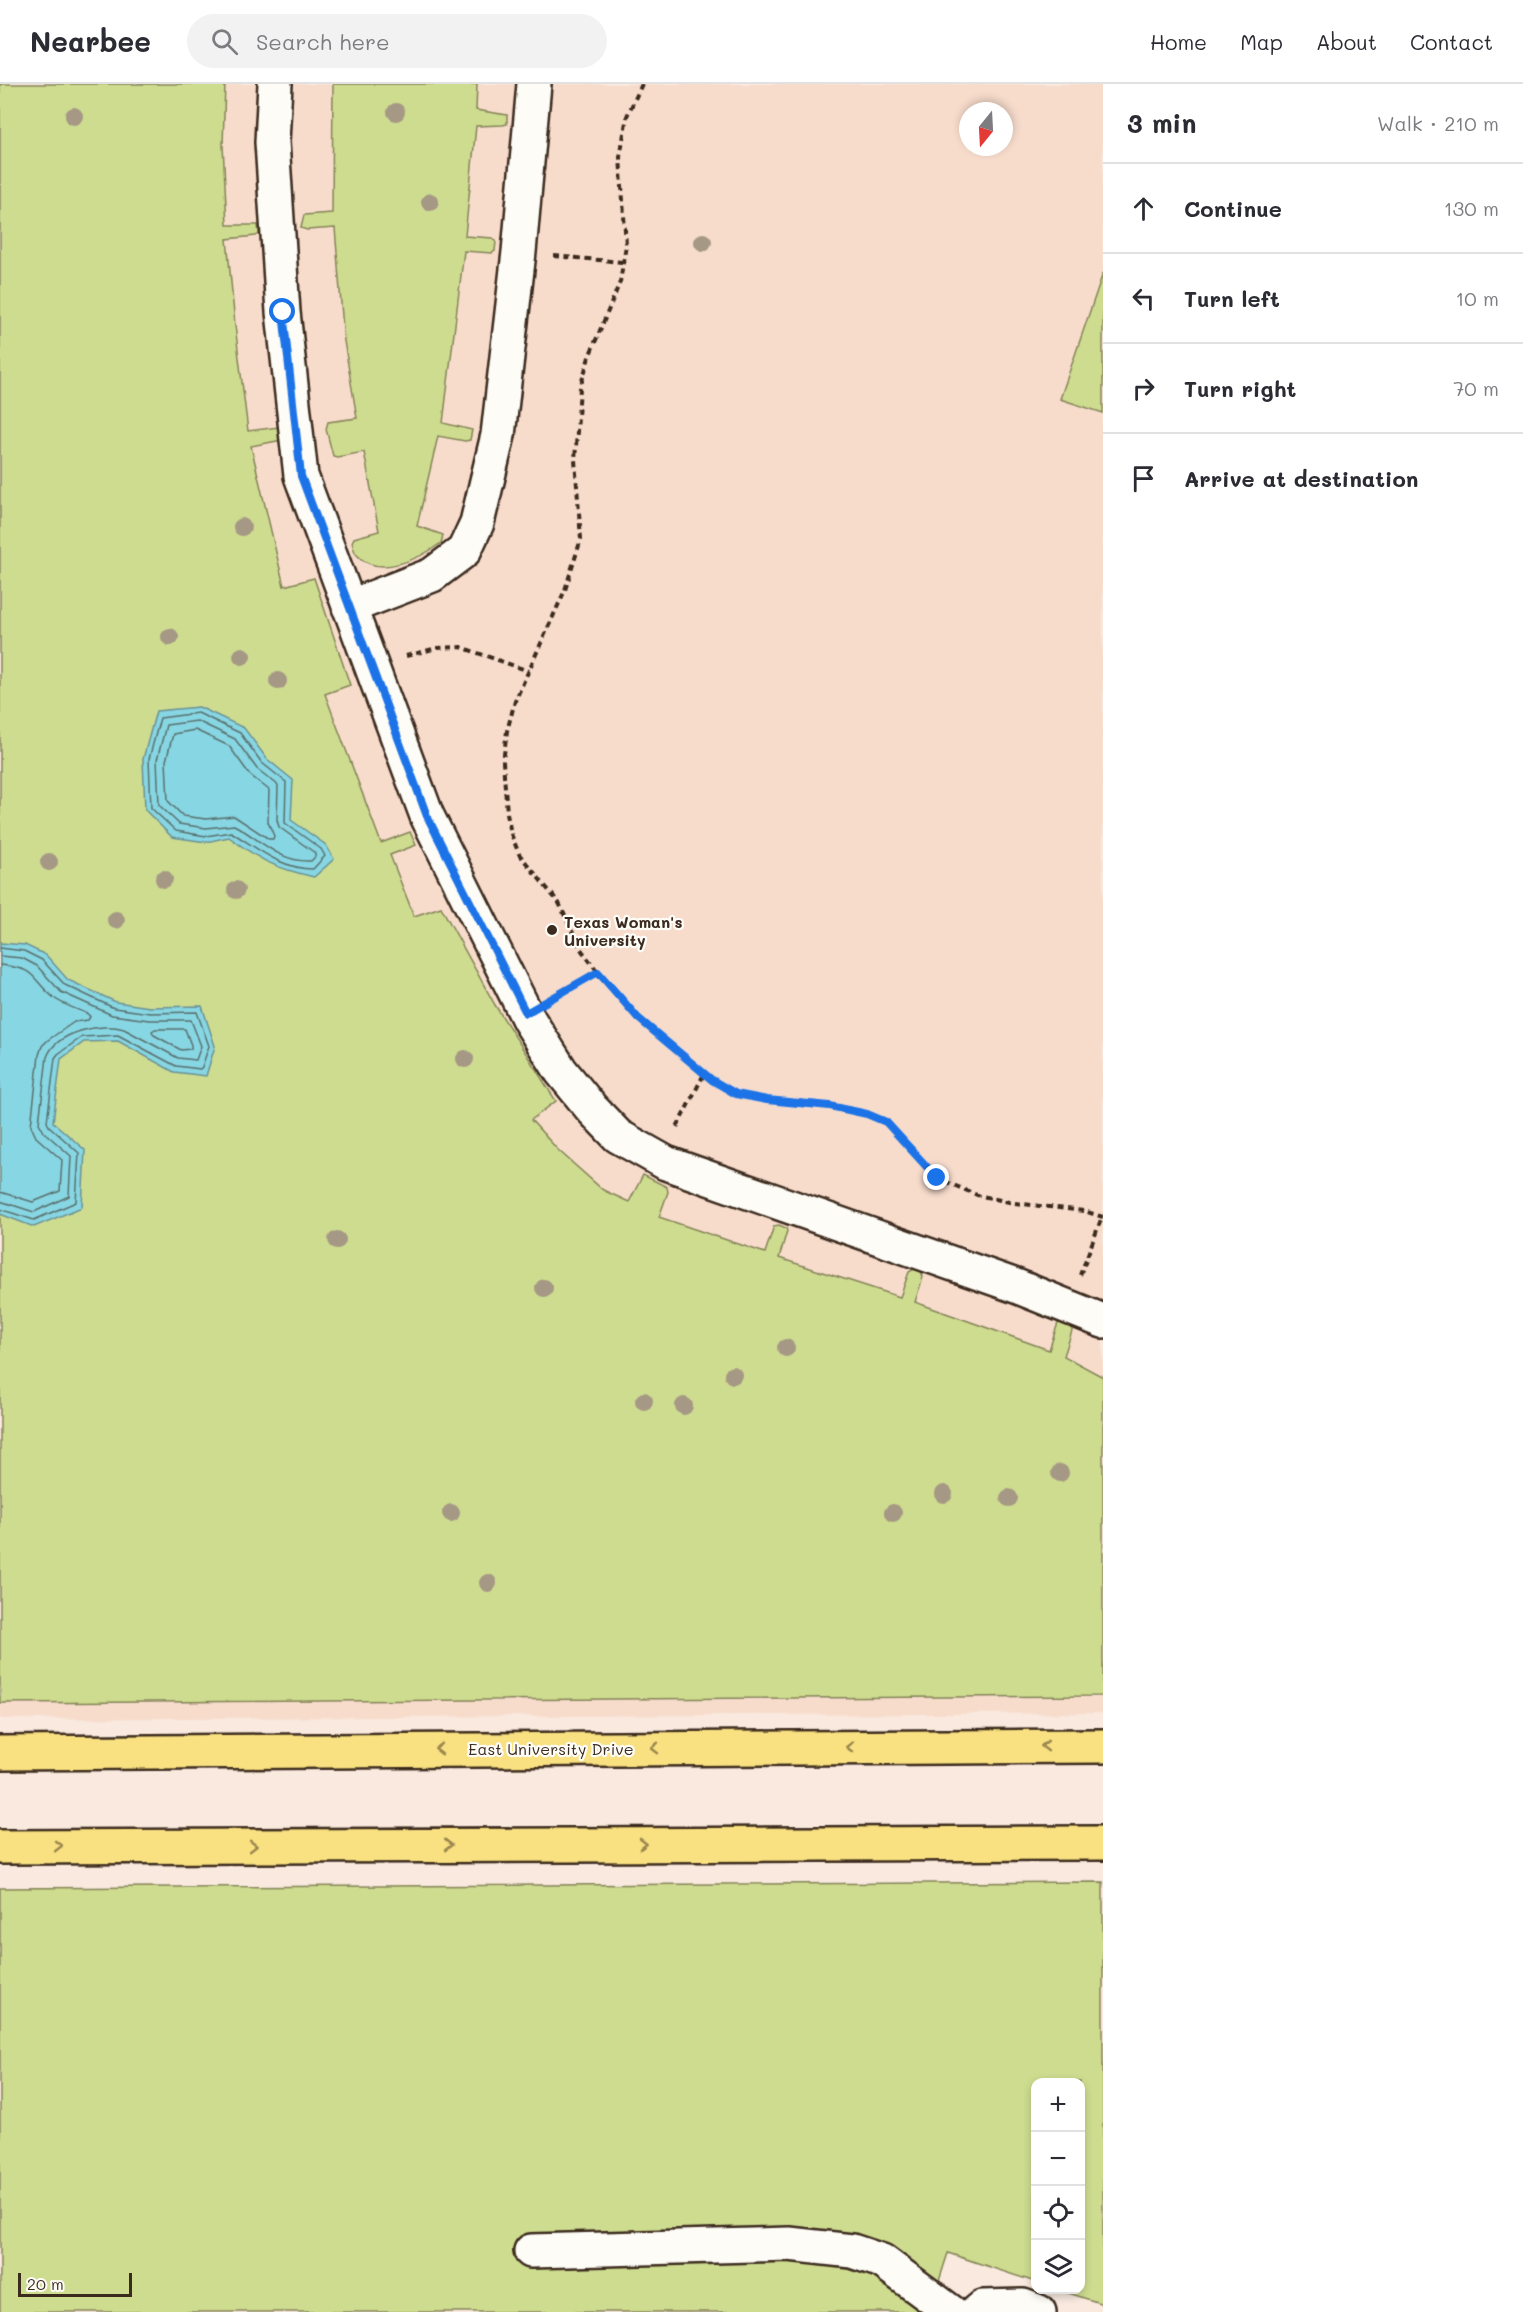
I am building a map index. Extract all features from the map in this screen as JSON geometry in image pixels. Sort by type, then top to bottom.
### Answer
[{"type":"main road","name":"East University Drive","points":[[0,1753],[1103,1746]]},
{"type":"main road","points":[[0,1847],[1103,1843]]},
{"type":"street","points":[[275,84],[272,142],[283,312],[301,476],[427,816],[526,1013],[561,1071],[618,1136],[660,1160],[1016,1286],[1103,1322]]},
{"type":"street","points":[[349,607],[432,575],[464,551],[477,523],[498,435],[519,252],[534,84]]},
{"type":"street","points":[[531,2251],[789,2244],[852,2251],[882,2261],[951,2312]]},
{"type":"street","points":[[977,2312],[983,2307],[1023,2306],[1039,2312]]},
{"type":"path","points":[[642,84],[627,116],[620,157],[626,245],[620,282],[589,357],[580,388],[575,460],[581,539],[565,590],[515,701],[507,730],[503,762],[511,834],[519,854],[559,903],[580,948],[598,972],[638,1018],[704,1074],[736,1094],[767,1100],[830,1106],[867,1114],[886,1122],[937,1178],[977,1195],[1014,1203],[1084,1211],[1103,1217],[1067,1306]]},
{"type":"path","points":[[519,252],[622,262]]},
{"type":"path","points":[[370,667],[416,653],[461,647],[529,670]]},
{"type":"path","points":[[526,1013],[598,972]]},
{"type":"path","points":[[660,1160],[704,1074]]},
{"type":"shaded area","name":"Texas Woman's University","points":[[0,84],[1103,84],[1103,1713],[0,1719]]},
{"type":"green space","points":[[0,84],[225,84],[223,145],[227,225],[258,225],[259,234],[227,239],[248,431],[279,427],[283,429],[282,440],[251,446],[284,586],[314,578],[350,685],[325,694],[381,843],[410,832],[416,845],[390,855],[414,916],[441,907],[495,1005],[556,1101],[531,1120],[558,1150],[603,1190],[629,1202],[643,1175],[667,1187],[668,1192],[659,1217],[765,1253],[774,1226],[779,1225],[787,1231],[779,1258],[900,1297],[909,1272],[914,1269],[921,1271],[923,1277],[915,1302],[1049,1350],[1058,1323],[1072,1325],[1064,1356],[1103,1377],[1103,1696],[0,1703]]},
{"type":"green space","points":[[333,84],[477,84],[476,110],[507,115],[507,124],[476,126],[465,236],[493,238],[496,241],[495,251],[492,253],[464,251],[443,423],[472,430],[470,440],[438,436],[417,526],[443,535],[441,543],[411,560],[388,566],[366,562],[356,554],[352,542],[354,538],[379,531],[364,452],[333,456],[326,429],[328,422],[357,418],[344,341],[335,228],[307,230],[301,228],[304,215],[332,213]]},
{"type":"green space","points":[[1103,273],[1103,413],[1060,399]]},
{"type":"green space","points":[[1103,1882],[1103,2304],[1072,2294],[1085,2294],[1085,2078],[1031,2078],[1031,2281],[948,2253],[929,2312],[0,2312],[0,1888]]},
{"type":"water","points":[[199,707],[244,728],[267,759],[293,780],[291,820],[326,845],[334,859],[314,877],[269,863],[229,837],[206,842],[172,837],[145,810],[143,759],[156,711]]},
{"type":"water","points":[[0,943],[25,945],[46,955],[68,980],[116,1002],[150,1007],[202,1006],[215,1046],[206,1076],[174,1072],[118,1041],[84,1042],[61,1059],[53,1122],[85,1150],[82,1207],[34,1227],[0,1214]]},
{"type":"place","name":"Texas Woman's University","points":[[552,930]]},
{"type":"route","points":[[283,312],[301,476],[427,816],[526,1013],[598,972],[638,1018],[712,1080],[736,1094],[767,1100],[830,1106],[867,1114],[886,1122],[937,1178]]}]
